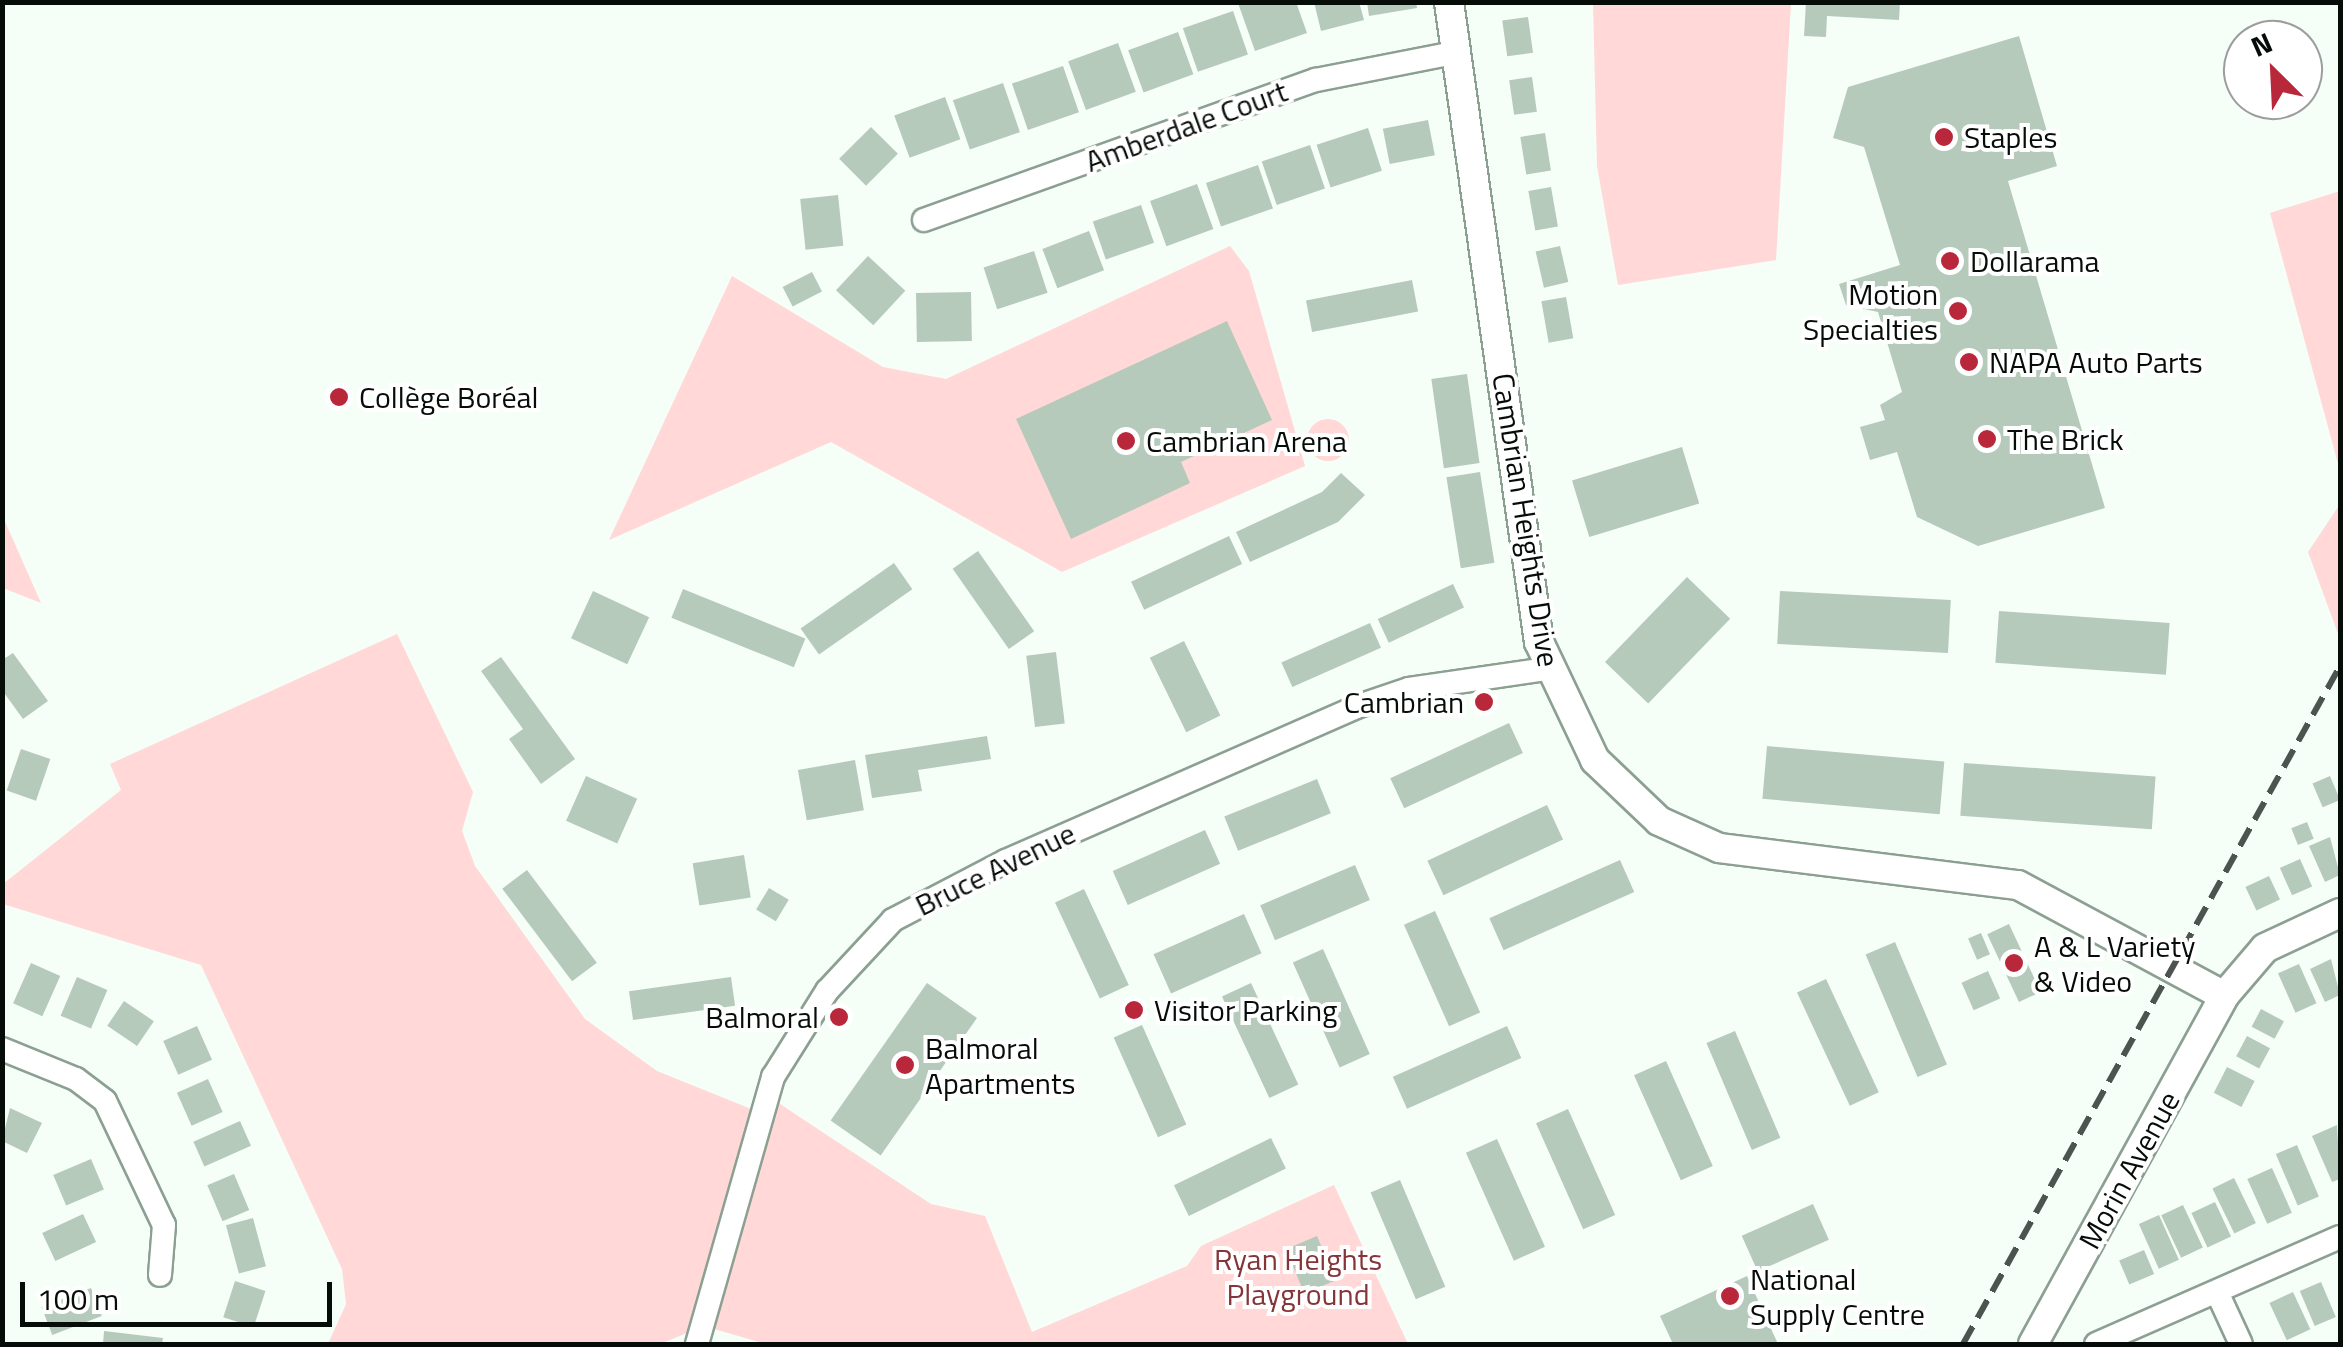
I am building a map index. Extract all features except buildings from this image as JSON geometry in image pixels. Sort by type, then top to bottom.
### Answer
[{"type":"street","name":"Cambrian Heights Drive","points":[[1449,2],[1546,669],[1614,784],[1694,838],[1783,862],[2018,885],[2224,996]]},
{"type":"street","name":"Amberdale Court","points":[[924,220],[1316,80],[1454,53]]},
{"type":"street","name":"Bruce Avenue","points":[[697,1344],[773,1077],[827,991],[893,920],[1006,861],[1356,707],[1408,688],[1546,669]]},
{"type":"street","name":"Morin Avenue","points":[[2033,1344],[2224,996],[2265,948],[2340,913]]},
{"type":"street","points":[[2,1049],[76,1079],[105,1101],[164,1225],[160,1275]]},
{"type":"street","points":[[2096,1344],[2340,1238]]},
{"type":"street","points":[[2217,1292],[2241,1344]]},
{"type":"green space","points":[[1593,3],[1791,3],[1776,260],[1618,285],[1597,166]]},
{"type":"green space","points":[[2340,191],[2340,471],[2270,213]]},
{"type":"green space","points":[[1230,246],[1249,271],[1305,466],[1062,572],[831,442],[609,540],[732,276],[883,367],[946,379]]},
{"type":"green space","points":[[1328,419],[1343,425],[1349,440],[1343,455],[1328,461],[1313,455],[1307,440],[1313,425]]},
{"type":"green space","points":[[2340,504],[2340,639],[2308,552]]},
{"type":"green space","points":[[3,517],[41,603],[3,588]]},
{"type":"green space","name":"Ryan Heights Playground","points":[[397,634],[473,792],[462,831],[475,866],[585,1019],[657,1071],[761,1113],[768,1096],[931,1204],[985,1216],[1032,1332],[1187,1266],[1201,1246],[1334,1185],[1408,1344],[766,1344],[704,1326],[660,1344],[328,1344],[346,1304],[342,1269],[201,965],[3,904],[3,884],[121,790],[110,764]]},
{"type":"railway","points":[[1963,1344],[2340,666]]},
{"type":"place","name":"Staples","points":[[1944,137]]},
{"type":"place","name":"Dollarama","points":[[1950,261]]},
{"type":"place","name":"Motion Specialties","points":[[1958,311]]},
{"type":"place","name":"NAPA Auto Parts","points":[[1969,362]]},
{"type":"place","name":"Collège Boréal","points":[[339,397]]},
{"type":"place","name":"The Brick","points":[[1987,439]]},
{"type":"place","name":"Cambrian Arena","points":[[1126,441]]},
{"type":"place","name":"Cambrian","points":[[1484,702]]},
{"type":"place","name":"A & L Variety & Video","points":[[2014,963]]},
{"type":"place","name":"Visitor Parking","points":[[1134,1010]]},
{"type":"place","name":"Balmoral","points":[[839,1017]]},
{"type":"place","name":"Balmoral Apartments","points":[[905,1065]]},
{"type":"place","name":"National Supply Centre","points":[[1730,1296]]}]
